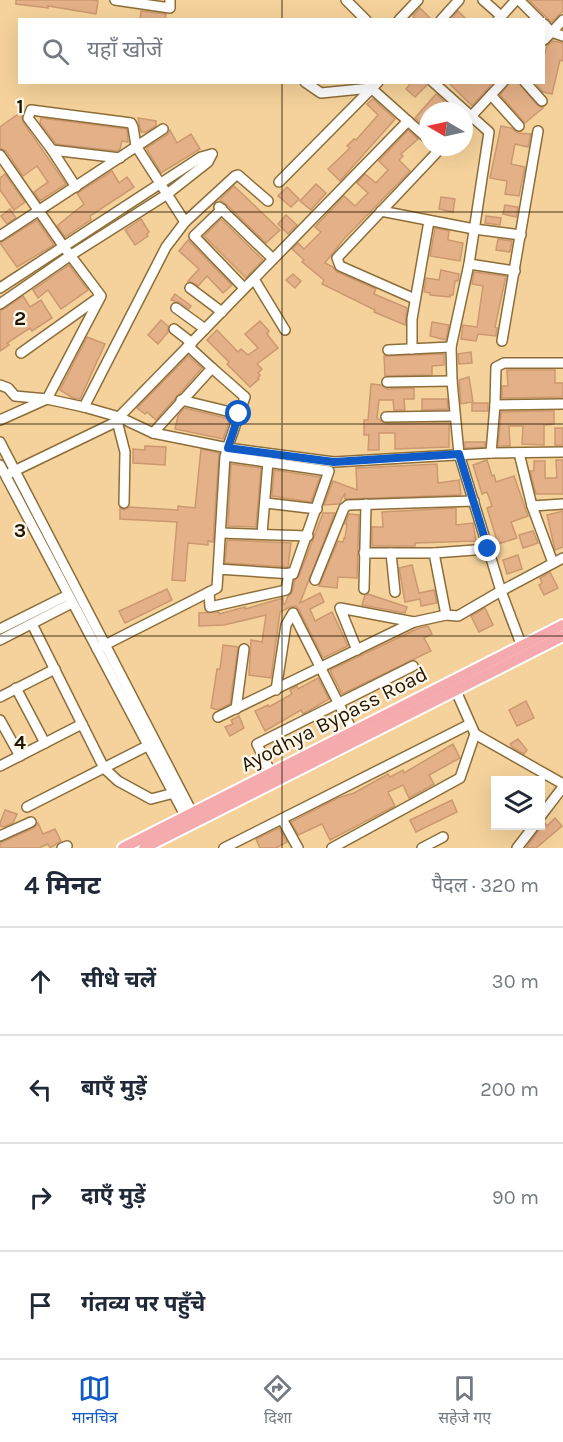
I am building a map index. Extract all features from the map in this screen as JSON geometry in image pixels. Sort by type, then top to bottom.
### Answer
[{"type":"main road","name":"Ayodhya Bypass Road","points":[[123,848],[191,819],[456,691],[563,625]]},
{"type":"main road","name":"Ayodhya Bypass Road","points":[[144,848],[272,773],[353,732],[523,651],[563,636]]},
{"type":"street","points":[[115,0],[170,8],[170,0]]},
{"type":"street","points":[[346,0],[364,18]]},
{"type":"street","points":[[402,17],[406,0]]},
{"type":"street","points":[[402,17],[418,0]]},
{"type":"street","points":[[443,18],[459,0]]},
{"type":"street","points":[[483,0],[499,18],[518,0],[536,18]]},
{"type":"street","points":[[545,38],[563,20]]},
{"type":"street","points":[[545,26],[551,32],[563,36]]},
{"type":"street","points":[[308,84],[321,93],[375,86]]},
{"type":"street","points":[[436,84],[456,102]]},
{"type":"street","points":[[473,114],[500,84]]},
{"type":"street","points":[[375,86],[419,131]]},
{"type":"street","points":[[279,182],[375,86]]},
{"type":"street","points":[[533,87],[542,100]]},
{"type":"street","points":[[491,95],[519,126]]},
{"type":"street","points":[[76,187],[28,118],[31,111],[131,123],[134,127],[136,146],[185,222]]},
{"type":"street","points":[[473,118],[489,132],[469,264],[451,347],[455,416],[459,454],[501,591],[523,651]]},
{"type":"street","points":[[10,473],[119,419],[408,121]]},
{"type":"street","points":[[1,232],[76,187],[163,129]]},
{"type":"street","points":[[502,341],[538,131]]},
{"type":"street","points":[[52,150],[120,158]]},
{"type":"street","points":[[0,288],[68,251],[166,195],[208,162],[212,154],[201,157],[159,184],[68,251],[0,304]]},
{"type":"street","points":[[0,155],[37,210],[101,296]]},
{"type":"street","points":[[415,299],[340,266],[337,258],[433,156]]},
{"type":"street","points":[[84,407],[166,247],[185,222],[238,175],[268,201]]},
{"type":"street","points":[[212,198],[273,259]]},
{"type":"street","points":[[222,209],[194,236],[244,288]]},
{"type":"street","points":[[381,211],[474,229],[521,235]]},
{"type":"street","points":[[412,349],[412,319],[429,221]]},
{"type":"street","points":[[469,264],[515,271]]},
{"type":"street","points":[[254,279],[285,330]]},
{"type":"street","points":[[190,288],[222,312]]},
{"type":"street","points":[[21,353],[101,296]]},
{"type":"street","points":[[0,420],[47,399],[101,296]]},
{"type":"street","points":[[176,308],[205,329]]},
{"type":"street","points":[[101,647],[217,588],[226,452],[245,397],[212,368],[174,328]]},
{"type":"street","points":[[388,350],[451,347]]},
{"type":"street","points":[[490,453],[496,367],[504,363],[563,363]]},
{"type":"street","points":[[153,433],[212,368]]},
{"type":"street","points":[[387,382],[452,381]]},
{"type":"street","points":[[0,385],[8,388],[15,396],[47,399],[84,407],[153,433],[268,462],[329,471],[308,536],[293,573],[218,569]]},
{"type":"street","points":[[181,400],[239,414]]},
{"type":"street","points":[[495,405],[563,404]]},
{"type":"street","points":[[386,417],[455,416]]},
{"type":"street","points":[[119,419],[125,452],[124,503]]},
{"type":"street","points":[[0,442],[10,473],[70,599],[101,647],[174,793],[191,819]]},
{"type":"street","points":[[226,452],[334,462],[459,454],[563,452]]},
{"type":"street","points":[[519,453],[532,506],[553,563]]},
{"type":"street","points":[[262,534],[268,462]]},
{"type":"street","points":[[0,465],[10,473],[191,819]]},
{"type":"street","points":[[315,580],[344,508],[348,505],[474,501]]},
{"type":"street","points":[[266,503],[317,509]]},
{"type":"street","points":[[364,589],[366,504]]},
{"type":"street","points":[[532,506],[563,504]]},
{"type":"street","points":[[221,533],[308,536]]},
{"type":"street","points":[[364,553],[434,553],[488,549]]},
{"type":"street","points":[[391,553],[395,592]]},
{"type":"street","points":[[434,553],[446,615]]},
{"type":"street","points":[[218,717],[414,622],[446,615],[458,616],[563,558]]},
{"type":"street","points":[[209,592],[210,607],[286,590],[289,573]]},
{"type":"street","points":[[0,640],[32,624],[70,599]]},
{"type":"street","points":[[0,629],[70,599]]},
{"type":"street","points":[[357,650],[340,608],[414,622]]},
{"type":"street","points":[[276,690],[286,625],[293,613],[353,732]]},
{"type":"street","points":[[32,624],[104,768],[118,781],[150,799],[174,793]]},
{"type":"street","points":[[236,709],[244,649]]},
{"type":"street","points":[[272,773],[257,744],[412,666]]},
{"type":"street","points":[[0,696],[55,669]]},
{"type":"street","points":[[16,688],[45,743]]},
{"type":"street","points":[[456,691],[475,734],[563,785],[545,810]]},
{"type":"street","points":[[0,720],[20,756]]},
{"type":"street","points":[[0,766],[82,724]]},
{"type":"street","points":[[224,848],[470,724]]},
{"type":"street","points":[[332,848],[460,778],[475,734]]},
{"type":"street","points":[[27,807],[149,745]]},
{"type":"street","points":[[282,819],[298,848]]},
{"type":"street","points":[[3,832],[31,822]]},
{"type":"street","points":[[517,848],[530,830]]},
{"type":"street","points":[[422,848],[443,837]]},
{"type":"street","points":[[352,838],[358,848]]},
{"type":"building","points":[[16,0],[98,1],[96,14],[48,6],[48,8],[16,4]]},
{"type":"building","points":[[529,0],[563,0],[563,11],[551,22]]},
{"type":"building","points":[[420,8],[430,18],[414,18],[413,16]]},
{"type":"building","points":[[141,11],[166,14],[165,18],[140,18]]},
{"type":"building","points":[[458,11],[465,18],[452,18]]},
{"type":"building","points":[[553,41],[563,43],[563,61],[560,60],[552,94],[543,92],[537,85],[545,84],[547,46]]},
{"type":"building","points":[[410,84],[427,85],[415,97],[406,89]]},
{"type":"building","points":[[450,84],[492,84],[473,105],[473,102],[468,102]]},
{"type":"building","points":[[508,84],[520,84],[537,105],[543,108],[525,123],[500,95]]},
{"type":"building","points":[[436,94],[444,101],[443,102],[429,102]]},
{"type":"building","points":[[373,99],[395,119],[340,181],[328,169],[350,148],[347,146],[354,139],[356,140],[378,115],[367,104]]},
{"type":"building","points":[[21,112],[23,122],[66,184],[40,201],[34,192],[48,182],[37,166],[23,176],[6,151],[0,148],[0,127]]},
{"type":"building","points":[[41,118],[127,129],[128,142],[122,141],[117,151],[56,144],[40,123]]},
{"type":"building","points":[[138,118],[156,121],[156,126],[146,132],[141,132]]},
{"type":"building","points":[[501,126],[511,128],[518,133],[531,134],[528,147],[515,144],[511,164],[525,167],[519,196],[505,194],[507,181],[490,178]]},
{"type":"building","points":[[170,130],[177,143],[191,134],[200,149],[161,173],[146,148],[167,135]]},
{"type":"building","points":[[408,130],[418,139],[401,154],[403,156],[399,160],[410,171],[343,240],[325,263],[337,272],[376,289],[374,294],[407,308],[405,325],[374,312],[375,310],[322,284],[324,280],[302,262],[304,260],[292,249],[298,243],[304,249],[321,232],[315,227],[344,196],[355,206],[368,193],[357,183],[365,174],[376,183],[388,170],[379,161]]},
{"type":"building","points":[[112,171],[119,183],[127,177],[134,187],[90,216],[91,220],[65,237],[57,226],[84,204],[77,193]]},
{"type":"building","points":[[5,174],[25,202],[14,210],[0,190],[0,178]]},
{"type":"building","points":[[316,184],[326,193],[311,210],[300,201]]},
{"type":"building","points":[[234,186],[280,230],[266,243],[220,200]]},
{"type":"building","points":[[287,187],[299,199],[291,207],[278,196]]},
{"type":"building","points":[[441,197],[455,199],[453,212],[439,209]]},
{"type":"building","points":[[505,205],[518,207],[516,217],[503,214]]},
{"type":"building","points":[[10,209],[16,218],[7,224],[1,216]]},
{"type":"building","points":[[286,215],[297,225],[288,234],[278,224]]},
{"type":"building","points":[[486,216],[501,218],[500,225],[485,223]]},
{"type":"building","points":[[141,219],[149,232],[148,236],[135,245],[125,230]]},
{"type":"building","points":[[221,219],[263,260],[246,278],[204,236]]},
{"type":"building","points":[[37,220],[54,245],[17,267],[0,243]]},
{"type":"building","points":[[435,228],[449,231],[448,240],[463,243],[460,261],[430,256]]},
{"type":"building","points":[[498,239],[512,241],[510,252],[496,250]]},
{"type":"building","points":[[188,240],[232,285],[223,293],[207,276],[198,286],[188,281],[199,269],[179,251]]},
{"type":"building","points":[[69,265],[88,290],[61,309],[48,290],[38,298],[33,290]]},
{"type":"building","points":[[441,270],[459,274],[458,281],[455,281],[453,295],[450,297],[430,295],[424,292],[426,278],[439,280]]},
{"type":"building","points":[[474,272],[506,276],[495,327],[497,328],[496,336],[478,334],[476,341],[461,339],[463,325],[477,327],[483,286],[472,284]]},
{"type":"building","points":[[293,274],[301,281],[295,288],[286,280]]},
{"type":"building","points":[[175,294],[191,306],[189,309],[171,300]]},
{"type":"building","points":[[23,296],[30,307],[41,300],[52,318],[32,331],[30,328],[7,343],[9,345],[0,351],[0,311]]},
{"type":"building","points":[[161,320],[168,326],[168,332],[158,344],[148,335]]},
{"type":"building","points":[[260,321],[269,331],[267,334],[278,348],[257,364],[262,369],[258,373],[259,379],[250,387],[207,340],[217,330],[238,352],[241,349],[248,355],[258,348],[245,334]]},
{"type":"building","points":[[432,322],[449,325],[446,340],[430,336]]},
{"type":"building","points":[[87,337],[105,344],[80,399],[73,398],[60,390]]},
{"type":"building","points":[[471,352],[472,363],[459,364],[458,354]]},
{"type":"building","points":[[444,354],[444,365],[432,366],[432,375],[385,376],[384,356]]},
{"type":"building","points":[[188,356],[202,368],[156,420],[147,412],[145,414],[137,408]]},
{"type":"building","points":[[507,370],[555,370],[555,383],[563,383],[563,397],[502,398],[502,386],[508,386]]},
{"type":"building","points":[[469,377],[473,402],[461,404],[459,380]]},
{"type":"building","points":[[371,384],[381,385],[387,389],[414,388],[414,399],[404,399],[405,410],[394,410],[393,400],[379,400],[377,418],[386,424],[449,423],[449,447],[395,449],[395,433],[379,433],[379,450],[368,450],[369,435],[364,435],[364,420],[368,420]]},
{"type":"building","points":[[422,399],[447,399],[448,409],[422,410]]},
{"type":"building","points":[[472,403],[488,403],[488,411],[472,411]]},
{"type":"building","points":[[184,408],[230,419],[223,439],[175,429],[178,416]]},
{"type":"building","points":[[554,411],[554,424],[544,425],[544,445],[522,444],[523,426],[509,426],[510,446],[498,446],[501,412]]},
{"type":"building","points":[[555,428],[563,428],[563,445],[555,445]]},
{"type":"building","points":[[465,442],[485,442],[485,447],[465,448]]},
{"type":"building","points":[[145,446],[166,447],[165,465],[133,463],[133,449],[145,450]]},
{"type":"building","points":[[201,449],[219,453],[213,542],[208,541],[208,545],[188,543],[185,581],[172,580],[177,522],[120,519],[120,508],[124,510],[129,507],[178,510],[178,506],[195,508]]},
{"type":"building","points":[[487,460],[496,482],[514,476],[528,516],[511,522],[517,538],[498,544],[487,508],[492,506],[487,492],[482,494],[473,465]]},
{"type":"building","points":[[556,460],[563,460],[563,494],[536,494],[530,471],[534,471],[534,461],[545,461],[545,478],[557,478]]},
{"type":"building","points":[[231,464],[261,468],[256,527],[228,526]]},
{"type":"building","points":[[437,464],[438,483],[459,480],[461,495],[345,499],[345,493],[339,504],[324,505],[333,481],[357,490],[356,468]]},
{"type":"building","points":[[274,470],[320,477],[311,502],[272,496]]},
{"type":"building","points":[[456,508],[456,525],[473,523],[476,541],[415,543],[415,546],[372,546],[372,527],[383,527],[382,512]]},
{"type":"building","points":[[563,511],[563,547],[555,550],[547,515]]},
{"type":"building","points":[[323,513],[335,513],[300,603],[320,593],[324,602],[310,609],[315,621],[332,612],[348,646],[323,658],[299,610],[296,606],[290,607],[280,612],[271,678],[249,675],[251,640],[262,642],[266,615],[224,625],[199,626],[199,613],[219,612],[219,614],[283,598],[283,604],[285,604],[299,576]]},
{"type":"building","points":[[349,514],[359,515],[357,578],[338,577],[337,588],[319,586],[338,541],[343,542],[345,538],[347,524],[345,524]]},
{"type":"building","points":[[533,531],[538,543],[523,548],[519,535]]},
{"type":"building","points":[[227,540],[291,543],[288,567],[225,563]]},
{"type":"building","points":[[518,555],[522,569],[507,574],[503,560]]},
{"type":"building","points":[[412,565],[419,593],[434,590],[437,603],[421,606],[420,599],[405,602],[399,568]]},
{"type":"building","points":[[550,572],[558,588],[544,595],[539,585],[542,583],[540,578]]},
{"type":"building","points":[[167,589],[172,600],[125,623],[119,611]]},
{"type":"building","points":[[365,595],[407,607],[405,613],[362,605]]},
{"type":"building","points":[[485,608],[493,625],[479,632],[471,616]]},
{"type":"building","points":[[428,626],[432,634],[424,638],[431,651],[342,694],[330,670],[419,628]]},
{"type":"building","points":[[223,645],[238,647],[230,704],[218,710],[211,708]]},
{"type":"building","points":[[318,678],[329,699],[303,714],[301,710],[265,731],[255,711],[268,705],[269,707],[292,694],[290,690],[297,686],[298,689]]},
{"type":"building","points":[[526,701],[534,718],[517,726],[509,710]]},
{"type":"building","points":[[239,716],[244,728],[230,736],[225,727],[233,724],[231,720]]},
{"type":"building","points":[[518,739],[527,750],[524,754],[510,744]]},
{"type":"building","points":[[453,744],[460,758],[429,775],[434,784],[409,798],[403,785],[388,792],[395,806],[330,840],[322,824],[298,835],[291,822],[338,798],[354,793],[388,774],[390,777],[403,770],[404,773]]},
{"type":"building","points":[[452,800],[457,812],[416,832],[410,820]]},
{"type":"building","points":[[5,810],[17,814],[13,823],[4,827],[0,826],[0,823]]},
{"type":"building","points":[[555,818],[562,826],[536,848],[526,848],[539,830],[545,830],[545,823],[547,826]]},
{"type":"building","points":[[38,823],[43,834],[55,829],[61,841],[50,848],[48,844],[39,848],[0,848],[0,843],[34,828]]},
{"type":"building","points":[[279,828],[287,842],[276,848],[260,848],[256,839]]},
{"type":"route","points":[[239,414],[228,448],[334,462],[459,454],[488,549]]}]
